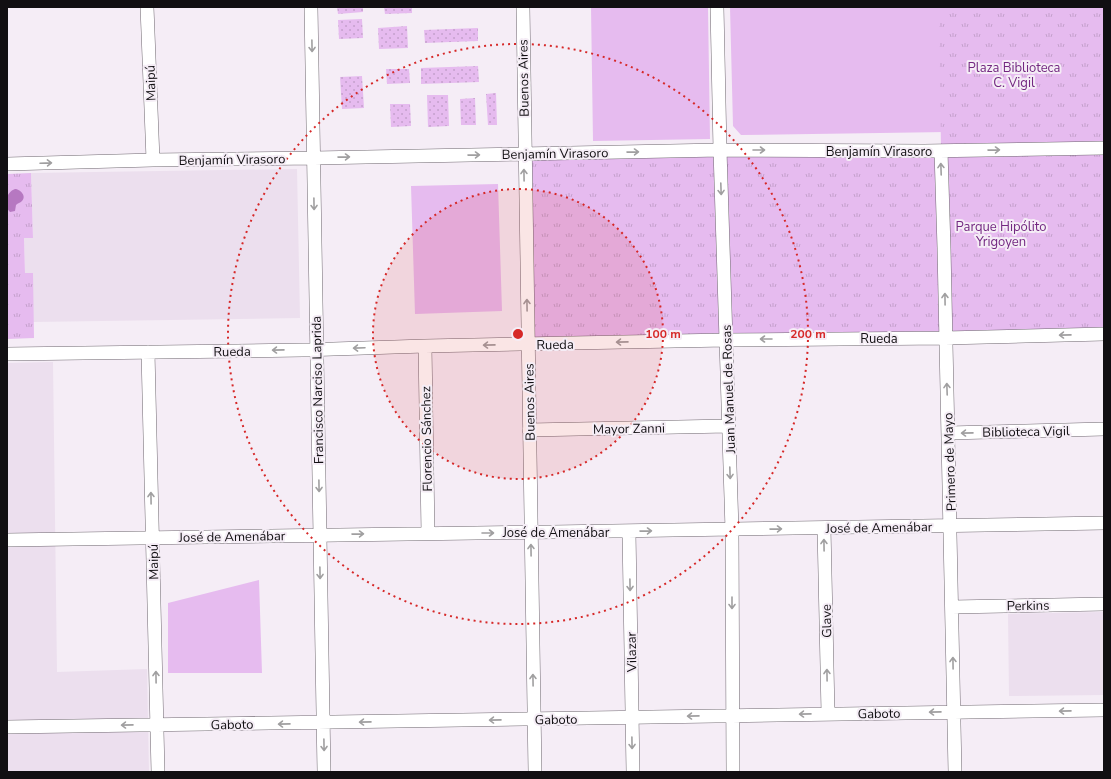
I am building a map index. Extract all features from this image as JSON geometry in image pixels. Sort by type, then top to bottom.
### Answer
[{"type":"street","name":"Maipú","points":[[147,7],[153,160]]},
{"type":"street","name":"Francisco Narciso Laprida","points":[[311,7],[324,772]]},
{"type":"street","name":"Buenos Aires","points":[[523,7],[524,154],[535,772]]},
{"type":"street","name":"Juan Manuel de Rosas","points":[[717,7],[732,530],[733,772]]},
{"type":"street","name":"Benjamín Virasoro","points":[[7,164],[720,150],[941,151],[1104,148]]},
{"type":"street","name":"Primero de Mayo","points":[[941,151],[955,772]]},
{"type":"street","name":"Rueda","points":[[7,354],[1104,334]]},
{"type":"street","name":"Florencio Sánchez","points":[[425,346],[428,533]]},
{"type":"street","name":"Maipú","points":[[148,352],[158,772]]},
{"type":"street","name":"Mayor Zanni","points":[[529,430],[728,426]]},
{"type":"street","name":"Biblioteca Vigil","points":[[948,433],[1104,429]]},
{"type":"street","name":"José de Amenábar","points":[[7,540],[319,534],[629,532],[1104,523]]},
{"type":"street","name":"Glave","points":[[824,528],[828,714]]},
{"type":"street","name":"Vilazar","points":[[629,532],[633,772]]},
{"type":"street","name":"Perkins","points":[[952,607],[1104,604]]},
{"type":"street","name":"Gaboto","points":[[7,727],[1104,710]]},
{"type":"shaded area","points":[[297,169],[300,318],[33,322],[33,273],[25,273],[24,238],[33,238],[31,173]]},
{"type":"shaded area","points":[[15,189],[19,190],[24,197],[21,202],[16,205],[15,211],[10,212],[6,199],[9,193]]},
{"type":"shaded area","points":[[53,362],[57,672],[147,669],[149,772],[7,772],[7,363]]},
{"type":"shaded area","points":[[1104,612],[1104,695],[1009,696],[1008,614]]},
{"type":"green space","points":[[337,7],[363,7],[363,12],[338,14]]},
{"type":"green space","points":[[384,7],[412,7],[412,13],[385,14]]},
{"type":"green space","points":[[591,7],[708,7],[710,139],[593,141]]},
{"type":"green space","points":[[730,7],[945,7],[947,132],[741,135],[733,126]]},
{"type":"green space","name":"Parque Hipólito Yrigoyen","points":[[939,7],[1104,7],[1104,334],[528,344],[524,154],[941,151]]},
{"type":"green space","points":[[362,19],[363,38],[339,39],[338,20]]},
{"type":"green space","points":[[407,26],[408,48],[379,49],[378,28]]},
{"type":"green space","points":[[478,28],[478,41],[425,43],[424,30]]},
{"type":"green space","points":[[478,66],[479,82],[421,84],[421,68]]},
{"type":"green space","points":[[386,69],[409,69],[410,83],[387,84]]},
{"type":"green space","points":[[362,76],[364,108],[342,109],[340,77]]},
{"type":"green space","points":[[496,93],[497,125],[488,125],[486,94]]},
{"type":"green space","points":[[427,95],[448,95],[449,126],[428,127]]},
{"type":"green space","points":[[475,98],[476,125],[461,125],[460,99]]},
{"type":"green space","points":[[390,104],[410,104],[411,126],[391,127]]},
{"type":"green space","points":[[31,173],[33,238],[24,238],[25,273],[33,273],[34,338],[7,339],[7,174]]},
{"type":"green space","points":[[498,184],[502,311],[415,314],[411,186]]},
{"type":"green space","points":[[259,580],[262,673],[168,673],[168,603]]},
{"type":"park label","name":"Plaza Biblioteca C. Vigil","points":[[1014,74]]}]
